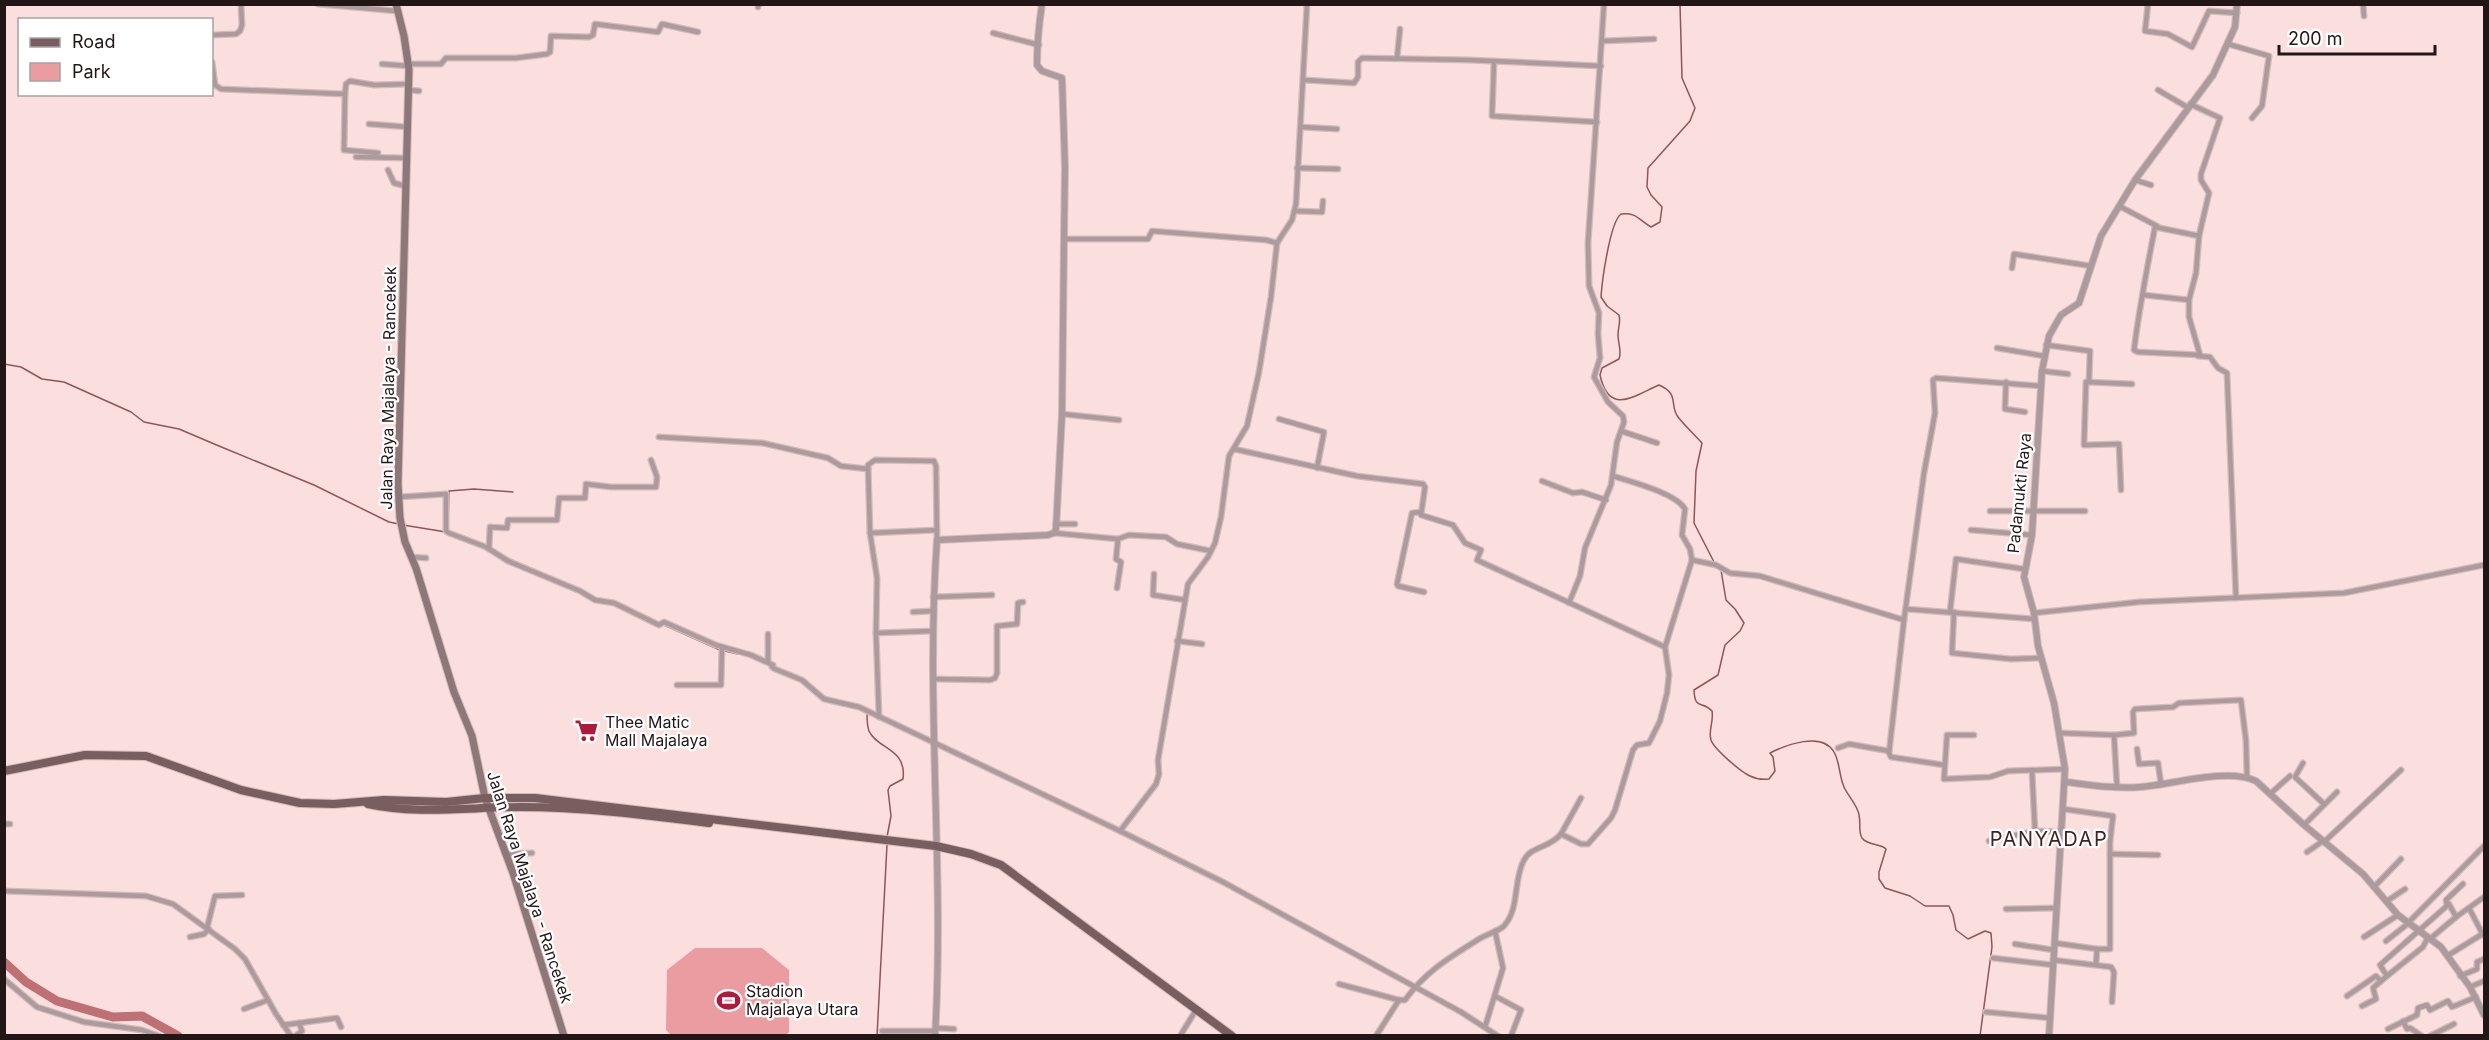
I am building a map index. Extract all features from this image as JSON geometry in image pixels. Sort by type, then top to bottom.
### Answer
[{"type":"main road","name":"Jalan Raya Majalaya - Rancekek","points":[[396,8],[408,65],[409,87],[399,497],[402,530],[454,692],[472,736],[485,798],[564,1035]]},
{"type":"main road","points":[[4,771],[85,755],[146,756],[265,797],[300,803],[384,800],[446,802],[485,798],[569,801],[875,837],[898,842]]},
{"type":"main road","points":[[364,802],[405,809],[557,808],[629,813],[860,840],[936,846],[971,854],[1000,865],[1232,1035]]},
{"type":"street","points":[[213,35],[236,34],[240,31],[241,4]]},
{"type":"street","points":[[318,4],[396,8]]},
{"type":"street","points":[[1042,4],[1038,28],[1040,45],[1038,68],[1060,76],[1063,82],[1065,239],[1062,414],[1054,533]]},
{"type":"street","points":[[1120,831],[1156,784],[1185,600],[1191,577],[1211,551],[1221,517],[1229,456],[1247,426],[1259,372],[1277,243],[1295,211],[1307,4]]},
{"type":"street","points":[[1569,603],[1580,576],[1586,548],[1606,500],[1613,476],[1623,416],[1608,402],[1594,377],[1600,358],[1599,313],[1589,286],[1588,253],[1604,4]]},
{"type":"street","points":[[2139,4],[2148,5],[2145,31],[2168,34],[2193,47],[2209,8],[2236,13]]},
{"type":"street","name":"Padamukti Raya","points":[[2049,1035],[2066,782],[2060,733],[2051,689],[2040,659],[2024,569],[2033,510],[2042,372],[2046,345],[2061,315],[2079,303],[2088,265],[2134,180],[2188,106],[2200,95],[2212,75],[2235,27],[2237,4]]},
{"type":"street","points":[[2363,4],[2364,16]]},
{"type":"street","points":[[382,64],[440,64],[446,58],[509,58],[547,54],[550,52],[551,36],[589,37],[593,35],[595,24],[658,32],[662,24],[698,32]]},
{"type":"street","points":[[1397,58],[1400,29]]},
{"type":"street","points":[[993,33],[1040,45]]},
{"type":"street","points":[[1602,41],[1654,39]]},
{"type":"street","points":[[2228,44],[2269,56],[2262,106],[2252,118]]},
{"type":"street","points":[[1304,80],[1354,83],[1358,77],[1358,62],[1362,58],[1601,66]]},
{"type":"street","points":[[1494,62],[1492,116],[1597,122]]},
{"type":"street","points":[[213,69],[215,84],[221,89],[345,94]]},
{"type":"street","points":[[378,153],[344,150],[346,84],[350,81],[409,87],[419,91]]},
{"type":"street","points":[[2158,90],[2188,106],[2220,118],[2201,174],[2202,182],[2209,193],[2199,236],[2196,273],[2189,300],[2190,317],[2200,352],[2197,356]]},
{"type":"street","points":[[369,124],[408,127]]},
{"type":"street","points":[[1301,128],[1337,129]]},
{"type":"street","points":[[356,157],[406,158]]},
{"type":"street","points":[[1297,168],[1338,169]]},
{"type":"street","points":[[387,170],[394,183],[405,186]]},
{"type":"street","points":[[2134,180],[2151,185]]},
{"type":"street","points":[[1295,211],[1322,212],[1323,201]]},
{"type":"street","points":[[2119,206],[2157,226],[2199,236]]},
{"type":"street","points":[[2157,226],[2139,310],[2134,350],[2211,357],[2218,368],[2228,373],[2236,598]]},
{"type":"street","points":[[1065,239],[1148,239],[1152,231],[1268,240],[1277,243]]},
{"type":"street","points":[[2012,268],[2014,254],[2088,265]]},
{"type":"street","points":[[2144,295],[2189,300]]},
{"type":"street","points":[[2046,345],[2090,351],[2089,382],[2086,382],[2084,445],[2119,444],[2121,490]]},
{"type":"street","points":[[1997,348],[2044,356]]},
{"type":"street","points":[[2042,372],[2068,374]]},
{"type":"street","points":[[1944,765],[1891,757],[1889,751],[1924,473],[1935,413],[1933,380],[1936,378],[2041,386]]},
{"type":"street","points":[[2006,382],[2005,409],[2025,412]]},
{"type":"street","points":[[2089,382],[2132,384]]},
{"type":"street","points":[[1062,414],[1119,420]]},
{"type":"street","points":[[1279,419],[1324,432],[1317,468]]},
{"type":"street","points":[[1621,431],[1657,443]]},
{"type":"street","points":[[659,437],[762,443],[828,458],[842,466],[868,469]]},
{"type":"street","points":[[1234,449],[1357,476],[1420,483],[1425,487],[1421,512],[1423,517],[1454,525],[1465,543],[1481,550],[1478,561],[1665,647]]},
{"type":"street","points":[[489,549],[490,527],[507,528],[508,520],[557,520],[559,498],[585,498],[586,484],[611,488],[655,488],[657,477],[651,460]]},
{"type":"street","points":[[879,717],[876,633],[877,570],[870,532],[868,465],[875,460],[934,461],[937,530],[932,631],[936,846],[935,1032]]},
{"type":"street","points":[[1561,834],[1585,845],[1611,818],[1619,801],[1633,750],[1637,745],[1649,743],[1660,721],[1669,675],[1665,647],[1692,560],[1690,549],[1683,540],[1685,509],[1683,505],[1666,495],[1613,476]]},
{"type":"street","points":[[1542,481],[1573,493],[1582,492],[1606,500]]},
{"type":"street","points":[[399,497],[446,494],[447,532],[489,549],[508,561],[580,591],[595,600],[614,603],[659,625],[664,622],[721,648],[768,662],[775,669],[802,680],[824,699],[859,707],[1223,882],[1498,1035]]},
{"type":"street","points":[[1990,511],[2085,511]]},
{"type":"street","points":[[1421,512],[1412,513],[1397,584],[1424,592]]},
{"type":"street","points":[[1056,524],[1075,524]]},
{"type":"street","points":[[870,532],[937,530]]},
{"type":"street","points":[[1971,530],[2029,534]]},
{"type":"street","points":[[937,540],[1021,537],[1054,533],[1118,538],[1129,535],[1166,537],[1177,544],[1211,551]]},
{"type":"street","points":[[1117,588],[1121,562],[1116,559],[1118,538]]},
{"type":"street","points":[[411,557],[426,558]]},
{"type":"street","points":[[2024,569],[1956,559],[1952,653],[2040,659]]},
{"type":"street","points":[[1692,560],[1716,565],[1730,573],[1760,576],[1904,620]]},
{"type":"street","points":[[1906,609],[2034,616],[2139,602],[2344,593],[2484,565]]},
{"type":"street","points":[[1154,574],[1152,595],[1185,600]]},
{"type":"street","points":[[933,597],[992,596]]},
{"type":"street","points":[[934,679],[990,680],[995,678],[997,673],[997,626],[1017,624],[1018,603],[1023,602]]},
{"type":"street","points":[[913,612],[933,611]]},
{"type":"street","points":[[876,633],[932,631]]},
{"type":"street","points":[[768,634],[768,662]]},
{"type":"street","points":[[1177,641],[1202,644]]},
{"type":"street","points":[[677,685],[721,685],[721,648]]},
{"type":"street","points":[[2060,733],[2114,735],[2134,733],[2133,712],[2135,709],[2173,707],[2179,703],[2241,700],[2247,777]]},
{"type":"street","points":[[1974,735],[1947,735],[1944,779],[1990,777],[2008,771],[2064,769]]},
{"type":"street","points":[[2114,735],[2117,787]]},
{"type":"street","points":[[1838,748],[1849,744],[1889,751]]},
{"type":"street","points":[[2137,749],[2139,764],[2158,763]]},
{"type":"street","points":[[2157,755],[2161,784]]},
{"type":"street","points":[[2302,763],[2295,777],[2324,804]]},
{"type":"street","points":[[2307,852],[2401,770]]},
{"type":"street","points":[[2032,771],[2035,831]]},
{"type":"street","points":[[2270,794],[2290,776]]},
{"type":"street","points":[[2066,782],[2117,787],[2161,784],[2181,780],[2247,777],[2256,781],[2321,842],[2375,886],[2397,916],[2416,934],[2428,939],[2447,956],[2470,987],[2473,998],[2484,1015]]},
{"type":"street","points":[[2304,825],[2337,792]]},
{"type":"street","points":[[1340,984],[1405,1000],[1416,983],[1444,961],[1504,925],[1513,909],[1519,874],[1525,858],[1534,850],[1552,844],[1561,834],[1581,798]]},
{"type":"street","points":[[2015,944],[2110,949],[2112,815],[2063,808]]},
{"type":"street","points":[[1989,840],[2035,831],[2062,832]]},
{"type":"street","points":[[2386,941],[2407,924],[2484,846]]},
{"type":"street","points":[[2480,850],[2484,856]]},
{"type":"street","points":[[505,854],[532,853]]},
{"type":"street","points":[[2110,854],[2158,855]]},
{"type":"street","points":[[2375,886],[2401,859]]},
{"type":"street","points":[[2447,905],[2446,900],[2463,884]]},
{"type":"street","points":[[2387,901],[2405,889]]},
{"type":"street","points":[[4,891],[155,897],[181,909],[245,959],[283,1025],[293,1035],[302,1031],[299,1023]]},
{"type":"street","points":[[190,937],[204,934],[208,929],[215,896],[242,895]]},
{"type":"street","points":[[2362,1006],[2376,1000],[2373,988],[2380,981],[2423,947],[2428,939],[2484,897]]},
{"type":"street","points":[[2447,905],[2449,904],[2456,917]]},
{"type":"street","points":[[2387,976],[2380,965],[2447,905]]},
{"type":"street","points":[[2006,909],[2056,908]]},
{"type":"street","points":[[2447,956],[2483,934],[2469,908]]},
{"type":"street","points":[[2364,937],[2397,916]]},
{"type":"street","points":[[1485,1027],[1503,968],[1495,931]]},
{"type":"street","points":[[2096,964],[2097,949]]},
{"type":"street","points":[[1993,958],[2096,964],[2110,967],[2114,972],[2112,1002]]},
{"type":"street","points":[[2460,976],[2477,969],[2477,962],[2484,959]]},
{"type":"street","points":[[2348,996],[2376,976],[2380,981]]},
{"type":"street","points":[[4,979],[37,1007],[84,1022],[142,1030],[159,1035]]},
{"type":"street","points":[[2470,987],[2484,981]]},
{"type":"street","points":[[1494,996],[1521,1010],[1511,1035]]},
{"type":"street","points":[[2388,1029],[2417,1015],[2417,1008],[2427,1005],[2430,1010],[2447,1001],[2452,1007],[2473,998]]},
{"type":"street","points":[[244,1009],[268,1000]]},
{"type":"street","points":[[1376,1035],[1399,1000]]},
{"type":"street","points":[[1180,1035],[1196,1009]]},
{"type":"street","points":[[1986,1012],[2050,1018]]},
{"type":"street","points":[[283,1025],[337,1018],[341,1027]]},
{"type":"street","points":[[2403,1021],[2407,1029],[2410,1028],[2422,1035]]},
{"type":"street","points":[[2430,1035],[2454,1024]]},
{"type":"street","points":[[882,1031],[935,1032],[954,1029]]},
{"type":"street","points":[[2049,1035],[2056,1035]]},
{"type":"green space","name":"Stadion Majalaya Utara","points":[[695,948],[762,948],[789,970],[789,1032],[785,1036],[672,1036],[666,1030],[667,970]]},
{"type":"waterway","points":[[1680,4],[1682,78],[1695,108],[1690,121],[1648,168],[1647,187],[1662,207],[1660,222],[1651,227],[1634,215],[1621,214],[1613,228],[1601,297],[1607,306],[1619,315],[1620,353],[1619,359],[1602,368],[1600,375],[1604,388],[1610,396],[1616,399],[1624,400],[1659,385],[1665,388],[1672,396],[1675,413],[1702,443],[1696,471],[1694,523],[1714,562]]},
{"type":"waterway","points":[[4,364],[21,367],[42,379],[64,382],[131,412],[144,422],[179,429],[314,485],[389,522],[399,524]]},
{"type":"waterway","points":[[448,521],[449,491],[474,489],[513,492]]},
{"type":"waterway","points":[[403,525],[446,532]]},
{"type":"waterway","points":[[505,557],[528,567]]},
{"type":"waterway","points":[[1721,570],[1726,600],[1744,623],[1740,631],[1725,645],[1718,675],[1694,690],[1697,703],[1712,711],[1710,737],[1713,744],[1746,774],[1764,779],[1769,779],[1775,771],[1773,757],[1770,753],[1785,747],[1813,741],[1821,742],[1834,752],[1844,787],[1860,818],[1862,838],[1886,849],[1879,872],[1879,879],[1885,888],[1910,896],[1925,906],[1949,906],[1956,930],[1968,939],[1985,931],[1991,933],[1992,947],[1980,1036]]},
{"type":"waterway","points":[[616,602],[628,607]]},
{"type":"waterway","points":[[645,616],[660,623]]},
{"type":"waterway","points":[[664,625],[720,650]]},
{"type":"waterway","points":[[725,651],[738,654]]},
{"type":"waterway","points":[[798,676],[807,681]]},
{"type":"waterway","points":[[867,712],[869,731],[878,742],[896,755],[903,769],[903,779],[890,786],[888,790],[891,816],[887,837]]},
{"type":"waterway","points":[[877,1036],[887,845]]},
{"type":"waterway","points":[[4,962],[26,982],[57,1001],[113,1017],[142,1016],[178,1036]]},
{"type":"place","name":"Thee Matic Mall Majalaya","points":[[587,731]]},
{"type":"place","name":"Stadion Majalaya Utara","points":[[728,1000]]},
{"type":"district","name":"PANYADAP","points":[[2049,839]]}]
